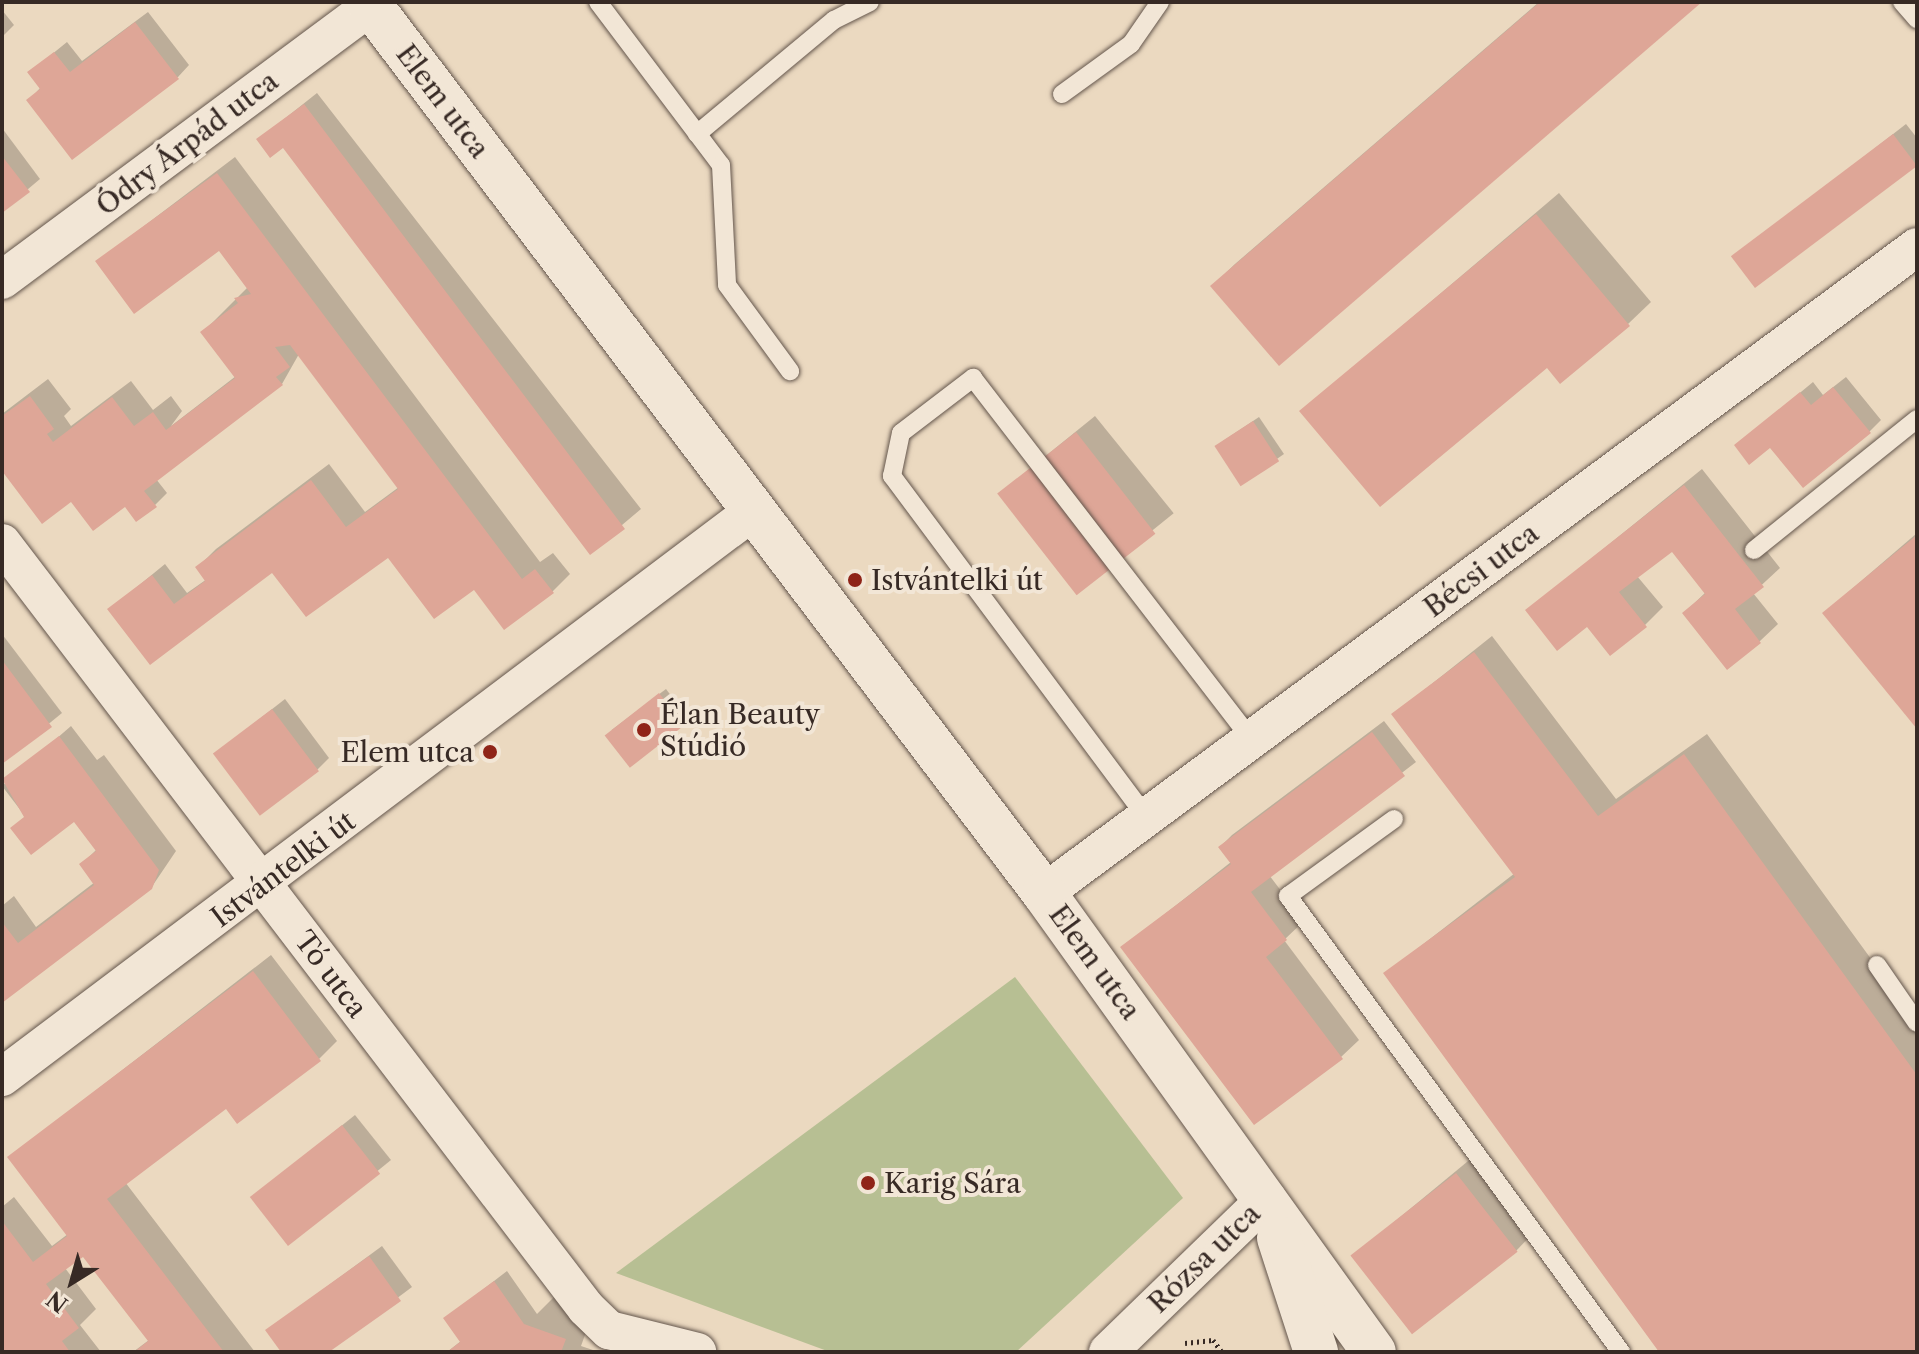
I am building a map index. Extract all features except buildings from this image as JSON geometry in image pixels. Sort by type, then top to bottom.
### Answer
[{"type":"street","name":"Ódry Árpád utca","points":[[2,280],[370,4]]},
{"type":"street","name":"Elem utca","points":[[370,4],[752,512],[1044,893],[1267,1198],[1374,1352]]},
{"type":"street","name":"Bécsi utca","points":[[1044,893],[1917,247]]},
{"type":"street","name":"Istvántelki út","points":[[2,1077],[263,885],[752,512]]},
{"type":"street","name":"Tó utca","points":[[2,543],[586,1308],[609,1330],[697,1352]]},
{"type":"street","name":"Elem utca","points":[[1267,1198],[1316,1352]]},
{"type":"street","name":"Rózsa utca","points":[[1108,1352],[1267,1198]]},
{"type":"lane","points":[[598,2],[721,165],[727,285],[790,371]]},
{"type":"lane","points":[[697,134],[834,20],[870,2]]},
{"type":"lane","points":[[1062,94],[1131,44],[1160,2]]},
{"type":"lane","points":[[1902,2],[1917,19]]},
{"type":"lane","points":[[1147,818],[892,476],[901,433],[973,378],[1252,740]]},
{"type":"lane","points":[[1754,550],[1917,419]]},
{"type":"lane","points":[[1394,819],[1288,896],[1621,1352]]},
{"type":"lane","points":[[1877,965],[1917,1023]]},
{"type":"path","points":[[1175,1352],[1187,1342],[1213,1340],[1222,1352]]},
{"type":"green space","points":[[1015,977],[1183,1198],[1016,1352],[830,1352],[616,1273]]},
{"type":"place","name":"Istvántelki út","points":[[855,580]]},
{"type":"place","name":"Élan Beauty Stúdió","points":[[644,730]]},
{"type":"place","name":"Elem utca","points":[[490,752]]},
{"type":"place","name":"Karig Sára","points":[[868,1183]]}]
